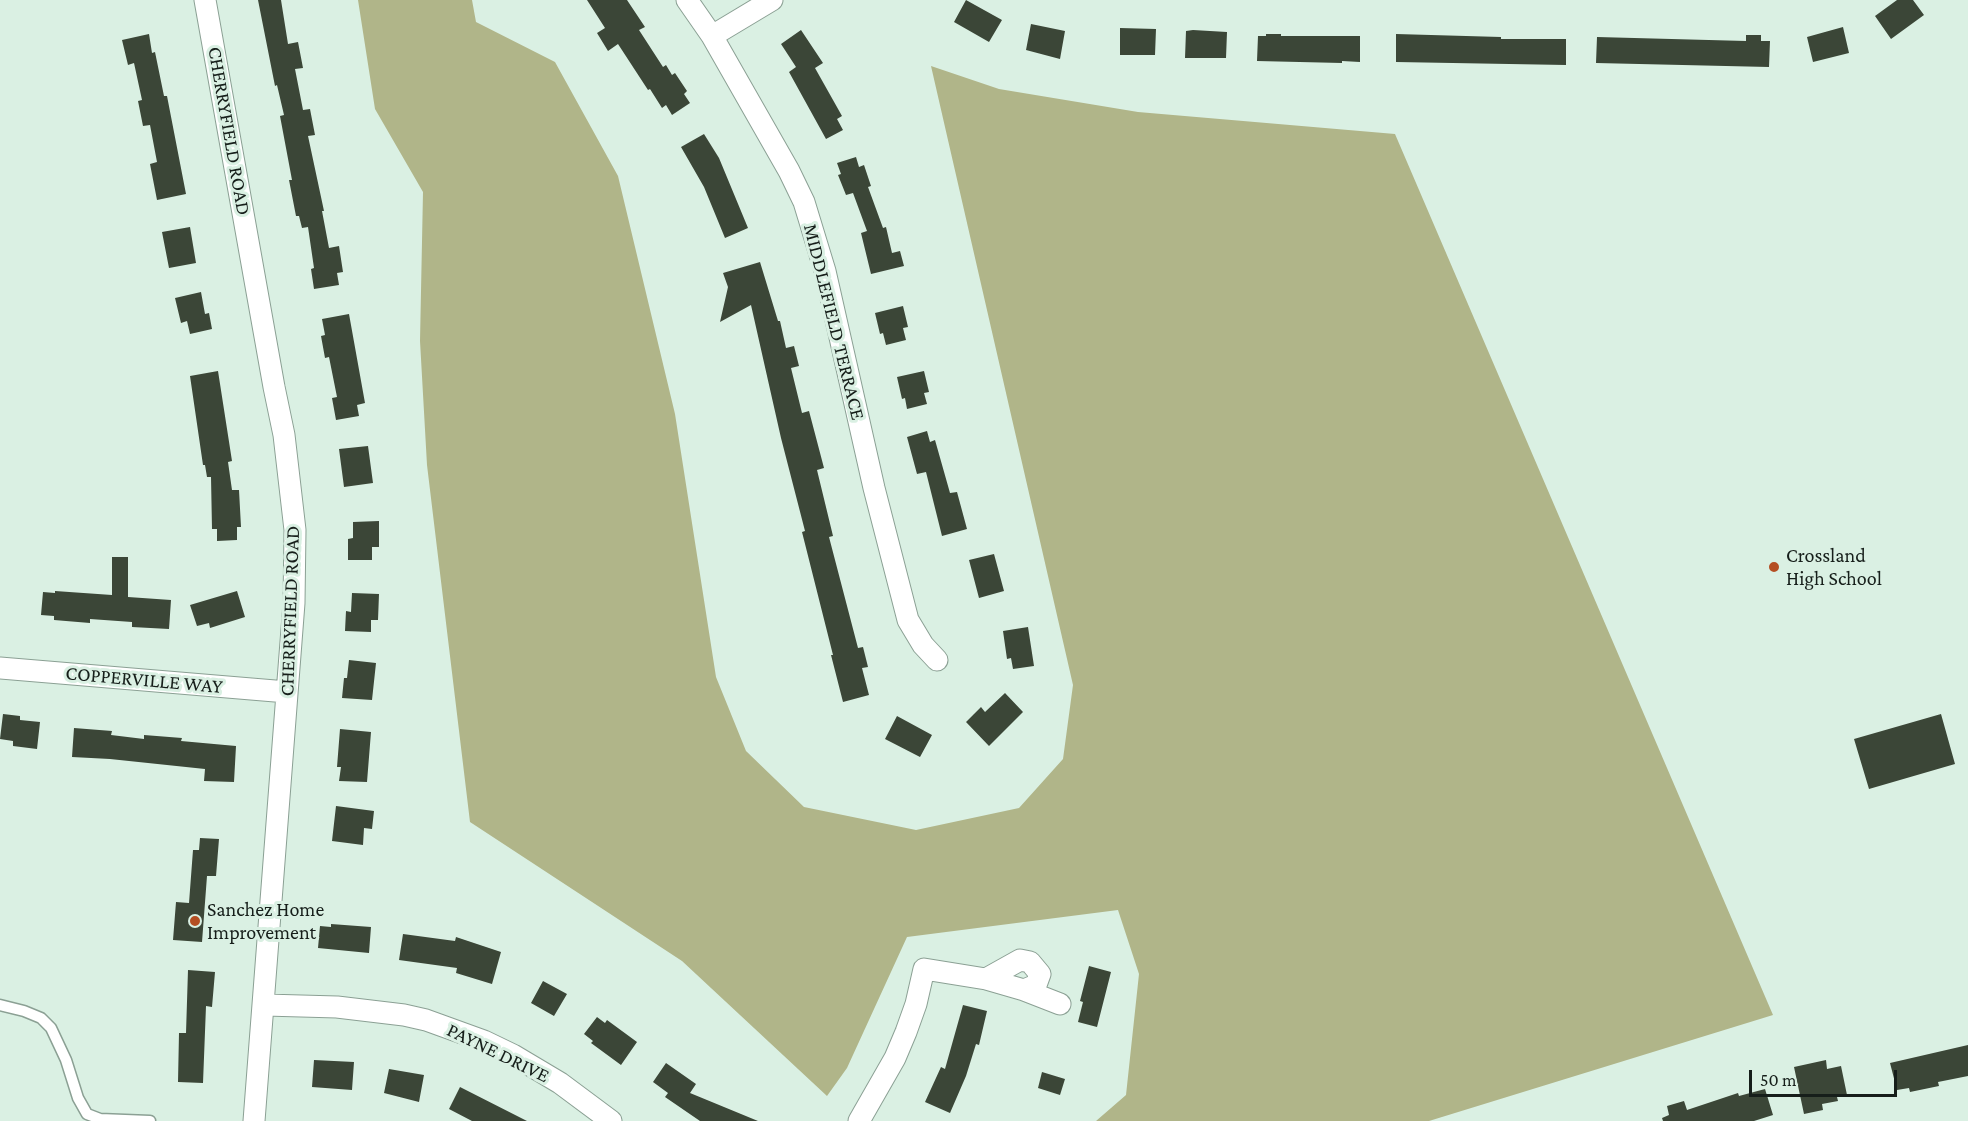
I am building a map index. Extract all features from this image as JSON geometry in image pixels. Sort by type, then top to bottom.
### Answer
[{"type":"street","name":"CHERRYFIELD ROAD","points":[[205,0],[289,472],[295,530],[294,603],[255,1121]]},
{"type":"street","name":"MIDDLEFIELD TERRACE","points":[[687,0],[712,36],[789,171],[804,202],[825,271],[874,488],[908,620],[923,645],[937,660]]},
{"type":"street","points":[[712,36],[772,0]]},
{"type":"street","name":"COPPERVILLE WAY","points":[[0,668],[287,692]]},
{"type":"street","points":[[986,979],[1020,960],[1030,962],[1040,974],[1036,985],[1024,990]]},
{"type":"street","points":[[859,1121],[895,1059],[916,1004],[924,969],[986,979],[1060,1004]]},
{"type":"street","name":"PAYNE DRIVE","points":[[265,1005],[356,1008],[404,1015],[436,1023],[513,1055],[560,1083],[611,1121]]},
{"type":"lane","points":[[0,1005],[41,1018],[51,1028],[58,1039],[78,1098],[87,1114],[100,1119],[150,1121]]},
{"type":"green space","points":[[358,0],[472,0],[476,22],[555,62],[618,176],[675,414],[716,677],[746,751],[804,807],[916,830],[1019,808],[1063,759],[1073,685],[931,66],[999,89],[1138,112],[1395,134],[1773,1015],[1429,1121],[1096,1121],[1126,1095],[1139,974],[1118,910],[907,937],[847,1068],[827,1096],[682,961],[470,822],[427,465],[420,341],[423,192],[375,109]]},
{"type":"building","points":[[258,0],[281,0],[288,44],[298,42],[303,68],[295,69],[303,110],[310,109],[315,135],[308,136],[324,211],[322,211],[329,248],[339,246],[343,272],[337,273],[339,285],[314,289],[311,269],[314,268],[308,227],[302,228],[299,216],[296,216],[280,116],[284,115],[277,85],[275,86]]},
{"type":"building","points":[[587,0],[627,0],[645,27],[639,30],[663,67],[666,65],[672,75],[675,73],[687,91],[684,94],[690,103],[672,115],[666,105],[662,108],[618,44],[608,51],[597,33],[605,28]]},
{"type":"building","points":[[966,0],[1002,20],[989,42],[954,22]]},
{"type":"building","points":[[1897,0],[1913,0],[1924,15],[1891,39],[1875,16]]},
{"type":"building","points":[[1031,24],[1065,31],[1060,59],[1026,50]]},
{"type":"building","points":[[1843,27],[1849,53],[1813,62],[1807,37]]},
{"type":"building","points":[[1120,28],[1156,29],[1155,55],[1120,55]]},
{"type":"building","points":[[801,30],[823,63],[815,68],[842,116],[837,119],[843,130],[826,139],[789,72],[796,67],[781,44]]},
{"type":"building","points":[[1186,31],[1227,32],[1226,58],[1185,58]]},
{"type":"building","points":[[149,34],[164,96],[167,96],[186,194],[157,200],[150,164],[157,162],[150,125],[143,126],[138,101],[142,100],[134,63],[128,65],[122,40]]},
{"type":"building","points":[[1266,34],[1360,36],[1360,62],[1257,61],[1258,36],[1266,36]]},
{"type":"building","points":[[1396,34],[1501,37],[1501,39],[1566,39],[1566,65],[1396,62]]},
{"type":"building","points":[[1746,35],[1761,35],[1761,41],[1770,41],[1769,67],[1596,63],[1597,37],[1746,41]]},
{"type":"building","points":[[704,134],[719,158],[748,228],[725,238],[704,187],[681,147]]},
{"type":"building","points":[[856,157],[859,167],[864,165],[871,186],[868,187],[883,228],[886,227],[892,253],[900,251],[904,266],[871,274],[861,233],[867,231],[853,193],[846,195],[838,175],[841,174],[837,163]]},
{"type":"building","points":[[190,227],[196,263],[169,268],[162,232]]},
{"type":"building","points":[[760,262],[778,321],[780,321],[786,348],[794,346],[799,366],[791,368],[802,413],[809,411],[824,468],[817,470],[833,536],[829,537],[858,648],[863,647],[868,667],[862,668],[869,695],[843,702],[751,305],[720,322],[728,287],[723,273]]},
{"type":"building","points":[[201,292],[205,314],[209,313],[212,329],[190,334],[187,321],[181,323],[175,298]]},
{"type":"building","points":[[903,306],[908,327],[903,328],[906,340],[886,345],[883,333],[880,334],[875,313]]},
{"type":"building","points":[[349,314],[365,403],[357,405],[359,416],[336,420],[332,398],[337,397],[329,357],[325,358],[321,336],[325,335],[322,319]]},
{"type":"building","points":[[218,371],[232,461],[228,462],[232,490],[239,490],[241,527],[237,527],[237,540],[217,541],[217,529],[212,529],[211,477],[207,477],[205,465],[203,465],[190,376]]},
{"type":"building","points":[[924,371],[929,392],[924,393],[927,404],[907,409],[897,377]]},
{"type":"building","points":[[927,431],[930,442],[935,440],[950,493],[957,492],[967,529],[942,536],[926,472],[917,474],[907,437]]},
{"type":"building","points":[[368,446],[373,483],[344,487],[339,449]]},
{"type":"building","points":[[379,521],[379,547],[372,547],[372,560],[348,560],[348,539],[353,538],[353,522]]},
{"type":"building","points":[[994,554],[1004,591],[979,598],[969,560]]},
{"type":"building","points":[[112,557],[128,557],[128,597],[171,600],[169,629],[132,627],[132,622],[90,619],[90,623],[54,620],[54,616],[41,615],[43,592],[112,595]]},
{"type":"building","points":[[237,591],[245,617],[210,628],[209,623],[197,626],[190,605]]},
{"type":"building","points":[[352,593],[379,594],[378,620],[371,620],[371,632],[345,631],[346,611],[351,612]]},
{"type":"building","points":[[1028,627],[1034,666],[1013,669],[1011,658],[1007,659],[1003,631]]},
{"type":"building","points":[[349,660],[376,663],[372,700],[342,698]]},
{"type":"building","points":[[1005,693],[1023,712],[989,746],[966,722],[981,707],[985,712]]},
{"type":"building","points":[[3,714],[20,716],[20,720],[40,722],[37,749],[13,746],[13,741],[0,739]]},
{"type":"building","points":[[1941,714],[1955,764],[1869,789],[1854,739]]},
{"type":"building","points":[[897,716],[932,735],[920,757],[885,739]]},
{"type":"building","points":[[74,728],[112,731],[111,735],[144,739],[144,735],[236,746],[234,782],[204,781],[205,769],[72,757]]},
{"type":"building","points":[[340,729],[371,732],[367,782],[339,781],[341,767],[337,767]]},
{"type":"building","points":[[336,806],[374,811],[372,829],[364,828],[363,845],[332,841]]},
{"type":"building","points":[[200,838],[219,839],[216,876],[207,876],[202,942],[173,940],[176,902],[189,903],[193,850],[199,850]]},
{"type":"building","points":[[331,924],[371,927],[369,953],[318,948],[320,926],[331,927]]},
{"type":"building","points":[[403,934],[455,941],[456,937],[501,952],[492,984],[456,973],[457,968],[399,960]]},
{"type":"building","points":[[1089,966],[1111,972],[1097,1027],[1078,1022],[1083,1002],[1080,1001]]},
{"type":"building","points":[[188,970],[215,972],[212,1007],[206,1006],[203,1083],[178,1082],[179,1033],[186,1033]]},
{"type":"building","points":[[543,981],[567,994],[554,1016],[531,1003]]},
{"type":"building","points":[[963,1005],[987,1011],[979,1045],[976,1044],[966,1076],[950,1113],[925,1102],[941,1067],[945,1069]]},
{"type":"building","points":[[597,1017],[605,1023],[607,1020],[637,1042],[621,1065],[591,1043],[593,1041],[584,1034]]},
{"type":"building","points":[[1968,1045],[1968,1076],[1938,1082],[1939,1086],[1910,1092],[1909,1088],[1897,1090],[1890,1063]]},
{"type":"building","points":[[314,1060],[354,1062],[352,1090],[312,1087]]},
{"type":"building","points":[[1826,1060],[1827,1069],[1841,1066],[1847,1095],[1837,1097],[1838,1101],[1822,1104],[1823,1110],[1804,1114],[1794,1067]]},
{"type":"building","points":[[666,1063],[696,1084],[690,1093],[758,1121],[700,1121],[665,1097],[668,1093],[653,1082]]},
{"type":"building","points":[[389,1069],[424,1075],[419,1102],[384,1093]]},
{"type":"building","points":[[1042,1072],[1065,1079],[1060,1095],[1038,1088]]},
{"type":"building","points":[[460,1087],[527,1121],[472,1121],[449,1109]]},
{"type":"building","points":[[1765,1089],[1773,1115],[1754,1121],[1663,1121],[1662,1118],[1669,1115],[1667,1106],[1684,1101],[1687,1110],[1738,1093],[1739,1096]]},
{"type":"place","name":"Crossland High School","points":[[1774,567]]},
{"type":"place","name":"Sanchez Home Improvement","points":[[195,921]]}]
